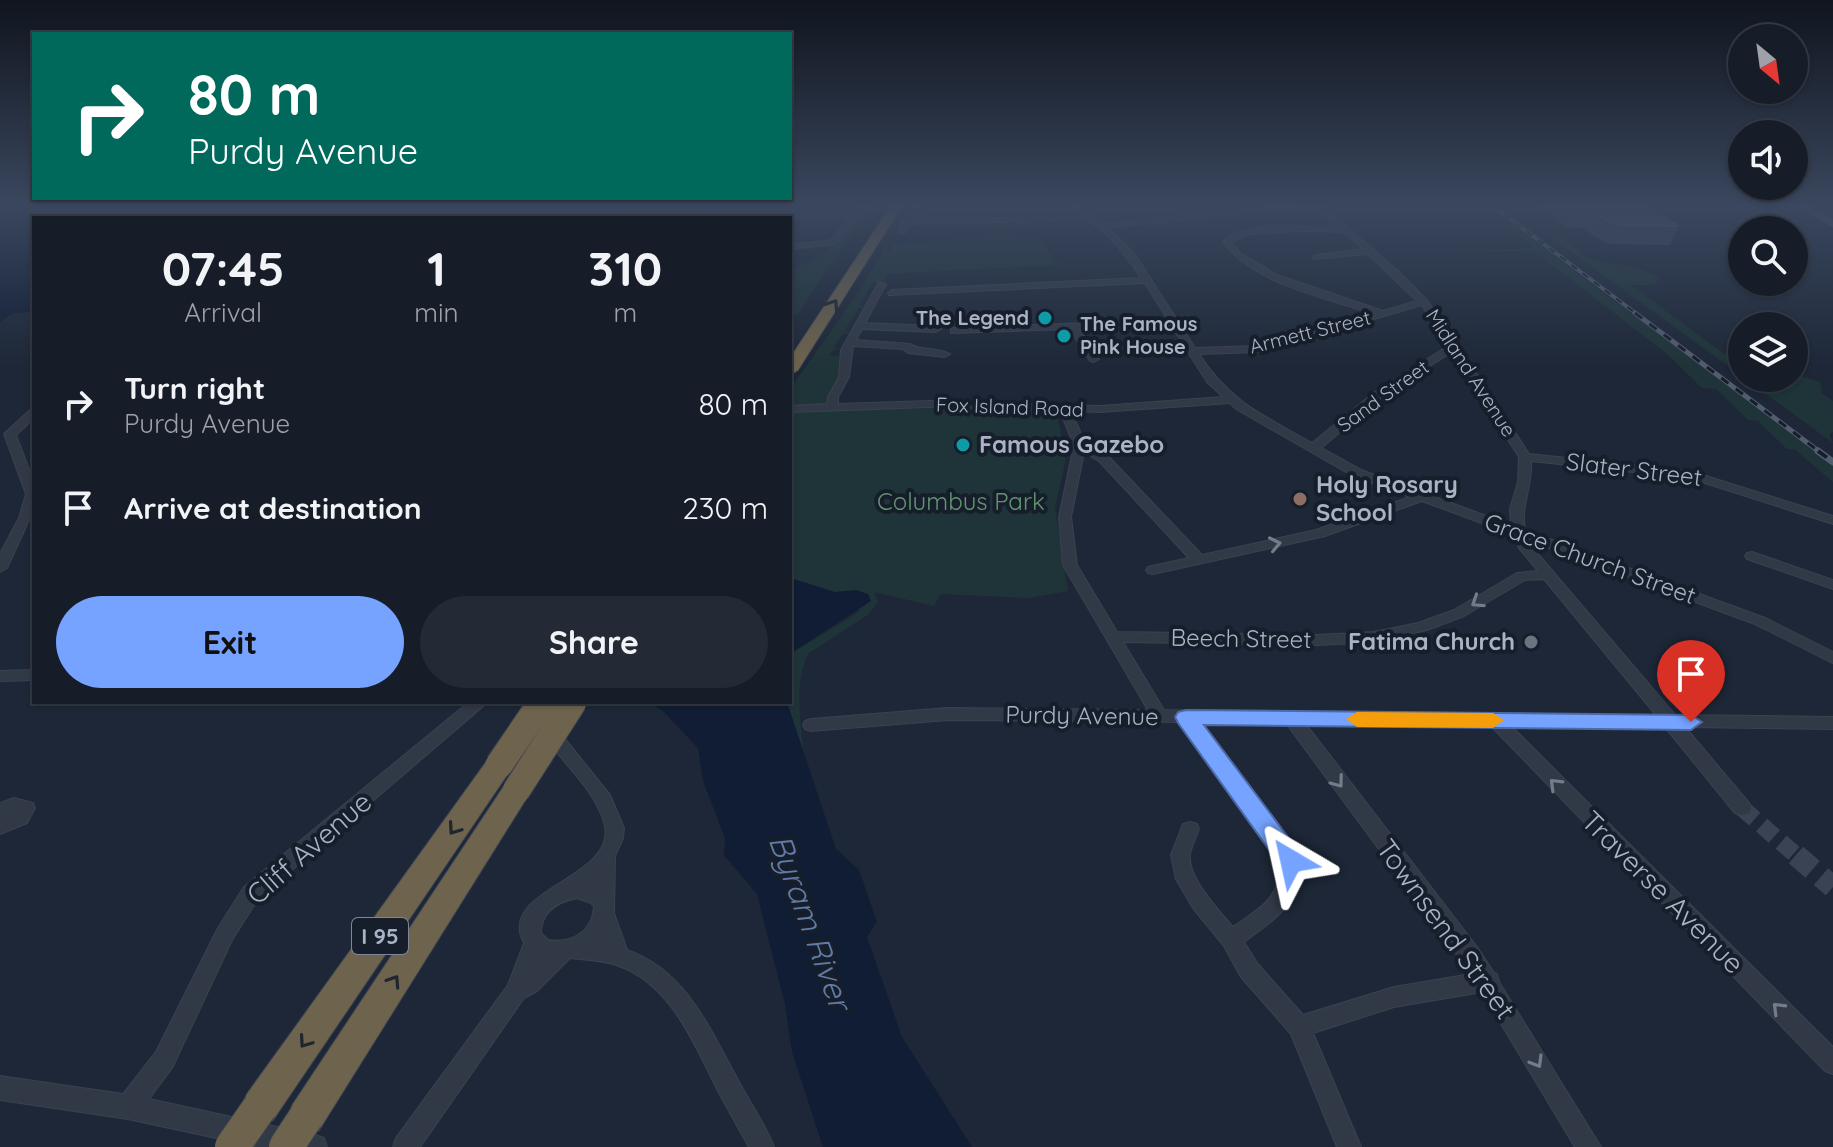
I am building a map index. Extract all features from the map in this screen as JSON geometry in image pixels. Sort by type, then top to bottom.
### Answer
[{"type":"highway","points":[[792,339],[847,260]]},
{"type":"highway","points":[[792,367],[862,260]]},
{"type":"highway","name":"I 95","points":[[302,1137],[507,778],[541,704]]},
{"type":"highway","name":"I 95","points":[[232,1147],[507,778],[571,704]]},
{"type":"street","name":"Grace Church Street","points":[[1133,260],[1220,392],[1312,449],[1357,473],[1419,498],[1760,621],[1833,658]]},
{"type":"street","points":[[1248,260],[1285,282],[1383,314]]},
{"type":"street","name":"Midland Avenue","points":[[1379,260],[1424,302],[1456,345],[1525,457],[1526,480],[1514,518],[1519,534]]},
{"type":"street","points":[[892,293],[1148,280]]},
{"type":"street","points":[[832,408],[833,397],[844,377],[846,350],[882,284]]},
{"type":"street","name":"Armett Street","points":[[1194,351],[1259,349],[1424,302]]},
{"type":"street","points":[[954,331],[1175,322]]},
{"type":"street","points":[[859,326],[936,329]]},
{"type":"street","points":[[1073,326],[1094,359]]},
{"type":"street","points":[[908,350],[917,328]]},
{"type":"street","points":[[850,343],[945,354]]},
{"type":"street","name":"Sand Street","points":[[1312,449],[1379,394],[1456,345]]},
{"type":"street","name":"Fox Island Road","points":[[792,409],[929,404],[1134,408],[1230,400]]},
{"type":"street","points":[[1064,408],[1080,445],[1080,458],[1067,497],[1067,550],[1078,581],[1160,717]]},
{"type":"street","points":[[0,568],[25,518],[32,494],[10,434],[32,414]]},
{"type":"street","points":[[1080,445],[1104,459],[1198,559]]},
{"type":"street","name":"Slater Street","points":[[1525,457],[1690,475],[1833,520]]},
{"type":"street","points":[[1153,570],[1320,533],[1419,498]]},
{"type":"street","points":[[1519,534],[1548,575],[1742,808]]},
{"type":"street","points":[[1752,556],[1833,585]]},
{"type":"street","name":"Beech Street","points":[[1112,637],[1317,640],[1374,637],[1422,627],[1459,613],[1514,578],[1548,575]]},
{"type":"street","points":[[0,676],[32,675]]},
{"type":"street","name":"Cliff Avenue","points":[[128,1107],[164,1060],[225,934],[251,893],[478,704]]},
{"type":"street","points":[[516,991],[529,984],[566,950],[594,936],[604,910],[606,856],[615,828],[604,800],[527,704]]},
{"type":"street","name":"Purdy Avenue","points":[[811,725],[948,714],[1833,723]]},
{"type":"street","points":[[1186,717],[1291,861],[1293,883],[1279,904],[1231,940]]},
{"type":"street","name":"Townsend Street","points":[[1292,719],[1489,981],[1589,1147]]},
{"type":"street","name":"Traverse Avenue","points":[[1495,720],[1833,1063]]},
{"type":"street","points":[[0,811],[14,805],[26,808],[20,818],[0,827]]},
{"type":"street","points":[[1190,829],[1180,858],[1186,876],[1249,970],[1299,1027],[1349,1147]]},
{"type":"street","points":[[405,1147],[516,991],[535,943],[530,928],[532,919],[544,902],[581,880],[606,856]]},
{"type":"street","points":[[564,892],[589,891],[604,910],[619,956]]},
{"type":"street","points":[[535,943],[551,951],[619,956],[667,983],[684,1002],[762,1147]]},
{"type":"street","points":[[1299,1027],[1394,997],[1489,981]]},
{"type":"street","points":[[0,1088],[302,1137]]},
{"type":"green space","points":[[813,260],[835,260],[797,315],[792,315],[792,268]]},
{"type":"green space","points":[[878,260],[1055,260],[1059,265],[888,274],[884,281],[873,283],[860,305],[866,307],[858,309],[845,330],[851,333],[843,334],[834,347],[841,349],[833,350],[829,355],[841,357],[840,375],[825,404],[792,407],[792,386]]},
{"type":"green space","points":[[1545,260],[1559,260],[1728,386],[1728,392],[1736,392],[1833,465],[1833,482],[1794,449],[1787,449],[1758,421],[1748,420],[1716,389],[1702,388],[1667,354]]},
{"type":"green space","points":[[1582,260],[1629,266],[1660,279],[1653,285],[1631,285],[1728,357],[1728,366]]},
{"type":"green space","points":[[1808,378],[1820,382],[1822,393],[1833,401],[1833,432],[1829,434],[1833,443],[1763,392],[1808,392]]},
{"type":"green space","name":"Columbus Park","points":[[1056,408],[1066,459],[1055,508],[1068,591],[1029,598],[941,594],[934,606],[874,592],[878,602],[868,615],[809,653],[804,664],[799,702],[804,755],[787,707],[787,704],[792,704],[792,653],[859,612],[862,592],[835,592],[792,579],[792,409]]},
{"type":"water","points":[[0,260],[32,260],[32,312],[13,313],[0,322]]},
{"type":"water","points":[[792,579],[835,592],[856,590],[868,594],[871,601],[792,653]]},
{"type":"water","name":"Byram River","points":[[652,704],[788,704],[836,849],[859,870],[877,922],[867,937],[902,1037],[972,1147],[823,1147],[792,1052],[785,1004],[757,894],[724,855],[725,838],[703,781],[698,748],[664,712]]},
{"type":"tunnel","points":[[1742,808],[1798,857]]},
{"type":"tunnel","points":[[1796,855],[1833,887]]},
{"type":"railway","points":[[1564,260],[1638,315]]},
{"type":"railway","points":[[1635,313],[1821,453]]},
{"type":"railway","points":[[1818,451],[1833,462]]},
{"type":"slow traffic","points":[[1357,719],[1493,720]]},
{"type":"place","name":"The Legend","points":[[1045,318]]},
{"type":"place","name":"The Famous Pink House","points":[[1064,336]]},
{"type":"place","name":"Famous Gazebo","points":[[963,445]]},
{"type":"place","name":"Holy Rosary School","points":[[1300,499]]},
{"type":"place","name":"Fatima Church","points":[[1531,642]]},
{"type":"route","points":[[1291,861],[1186,717],[1691,722]]}]
